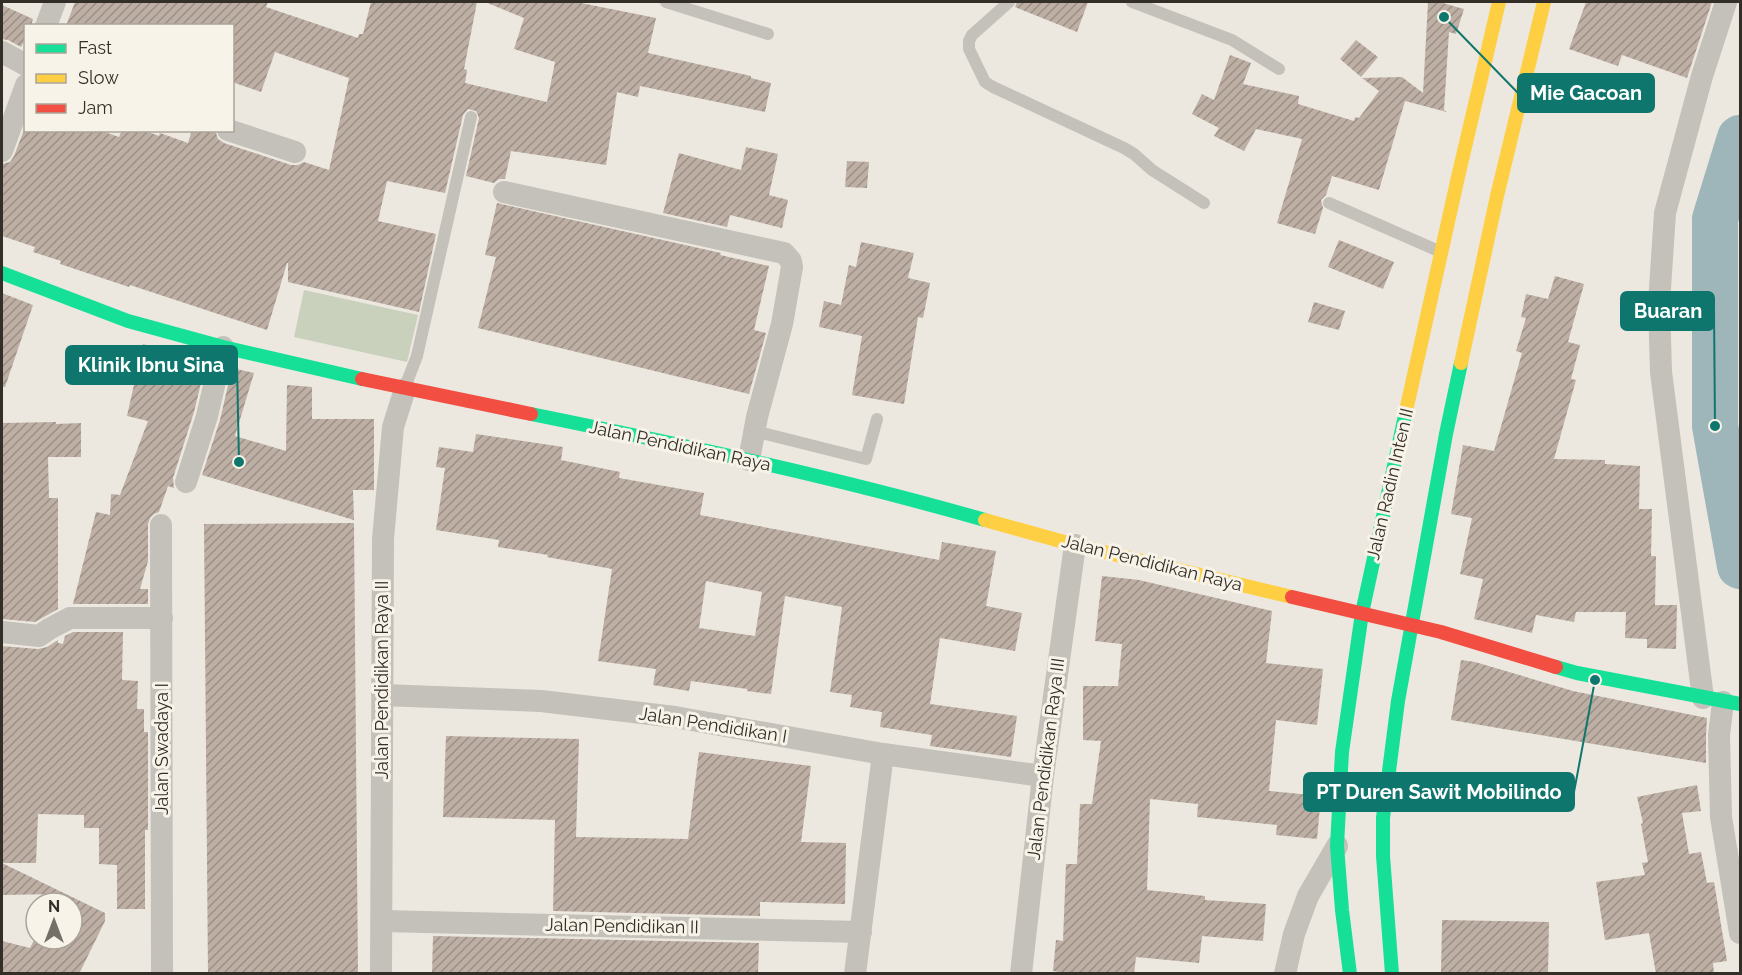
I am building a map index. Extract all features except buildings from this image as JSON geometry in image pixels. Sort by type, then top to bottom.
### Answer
[{"type":"main road","name":"Jalan Radin Inten II","points":[[1350,974],[1337,846],[1342,752],[1362,613],[1441,252],[1499,2]]},
{"type":"main road","points":[[1392,974],[1383,856],[1383,818],[1398,701],[1446,434],[1497,196],[1544,2]]},
{"type":"main road","name":"Jalan Pendidikan Raya","points":[[2,273],[128,321],[223,347],[405,388],[749,460],[864,472],[905,496],[1075,545],[1441,632],[1577,673],[1724,702]]},
{"type":"street","points":[[47,24],[55,2]]},
{"type":"street","points":[[1726,2],[1702,76],[1665,213],[1659,303],[1661,372],[1724,702],[1719,735],[1721,818],[1740,933]]},
{"type":"street","points":[[2,52],[24,64]]},
{"type":"street","points":[[2,151],[24,90]]},
{"type":"street","points":[[234,132],[295,152]]},
{"type":"street","points":[[504,192],[784,253],[791,261],[792,267],[782,324],[754,431],[749,460]]},
{"type":"street","points":[[186,482],[207,416],[223,347]]},
{"type":"street","name":"Jalan Pendidikan Raya II","points":[[381,974],[383,539],[393,427],[405,388]]},
{"type":"street","name":"Jalan Swadaya I","points":[[161,525],[162,974]]},
{"type":"street","name":"Jalan Pendidikan Raya III","points":[[1021,974],[1043,776],[1075,545]]},
{"type":"street","points":[[2,632],[39,636],[70,618],[162,618]]},
{"type":"street","name":"Jalan Pendidikan I","points":[[382,695],[552,702],[675,717],[882,754],[1043,776]]},
{"type":"street","points":[[855,974],[882,754]]},
{"type":"street","points":[[1285,974],[1294,934],[1308,896],[1337,846]]},
{"type":"street","name":"Jalan Pendidikan II","points":[[382,921],[861,932]]},
{"type":"lane","points":[[666,2],[768,34]]},
{"type":"lane","points":[[1009,2],[972,35],[969,41],[969,49],[985,82],[1124,148],[1152,170],[1204,203]]},
{"type":"lane","points":[[1132,2],[1232,40],[1279,69]]},
{"type":"lane","points":[[405,388],[417,356],[471,117]]},
{"type":"lane","points":[[1329,203],[1441,252]]},
{"type":"lane","points":[[754,431],[864,472],[877,420]]},
{"type":"green space","points":[[304,290],[418,315],[407,362],[294,337]]},
{"type":"waterway","points":[[1740,138],[1715,219],[1715,426],[1740,566]]},
{"type":"traffic: fast","points":[[2,273],[128,321],[223,347],[362,379]]},
{"type":"traffic: fast","points":[[1392,974],[1383,856],[1383,818],[1398,701],[1461,363]]},
{"type":"traffic: fast","points":[[1350,974],[1337,846],[1342,752],[1362,613],[1406,411]]},
{"type":"traffic: fast","points":[[531,414],[759,462],[985,520]]},
{"type":"traffic: fast","points":[[1556,667],[1740,704]]},
{"type":"traffic: slow","points":[[1406,411],[1499,2]]},
{"type":"traffic: slow","points":[[1461,363],[1497,196],[1544,2]]},
{"type":"traffic: slow","points":[[985,520],[1075,545],[1292,597]]},
{"type":"traffic: jam","points":[[362,379],[531,414]]},
{"type":"traffic: jam","points":[[1292,597],[1441,632],[1556,667]]},
{"type":"place","name":"Mie Gacoan","points":[[1444,17]]},
{"type":"place","name":"Buaran","points":[[1715,426]]},
{"type":"place","name":"Klinik Ibnu Sina","points":[[239,462]]},
{"type":"place","name":"PT Duren Sawit Mobilindo","points":[[1595,680]]}]
